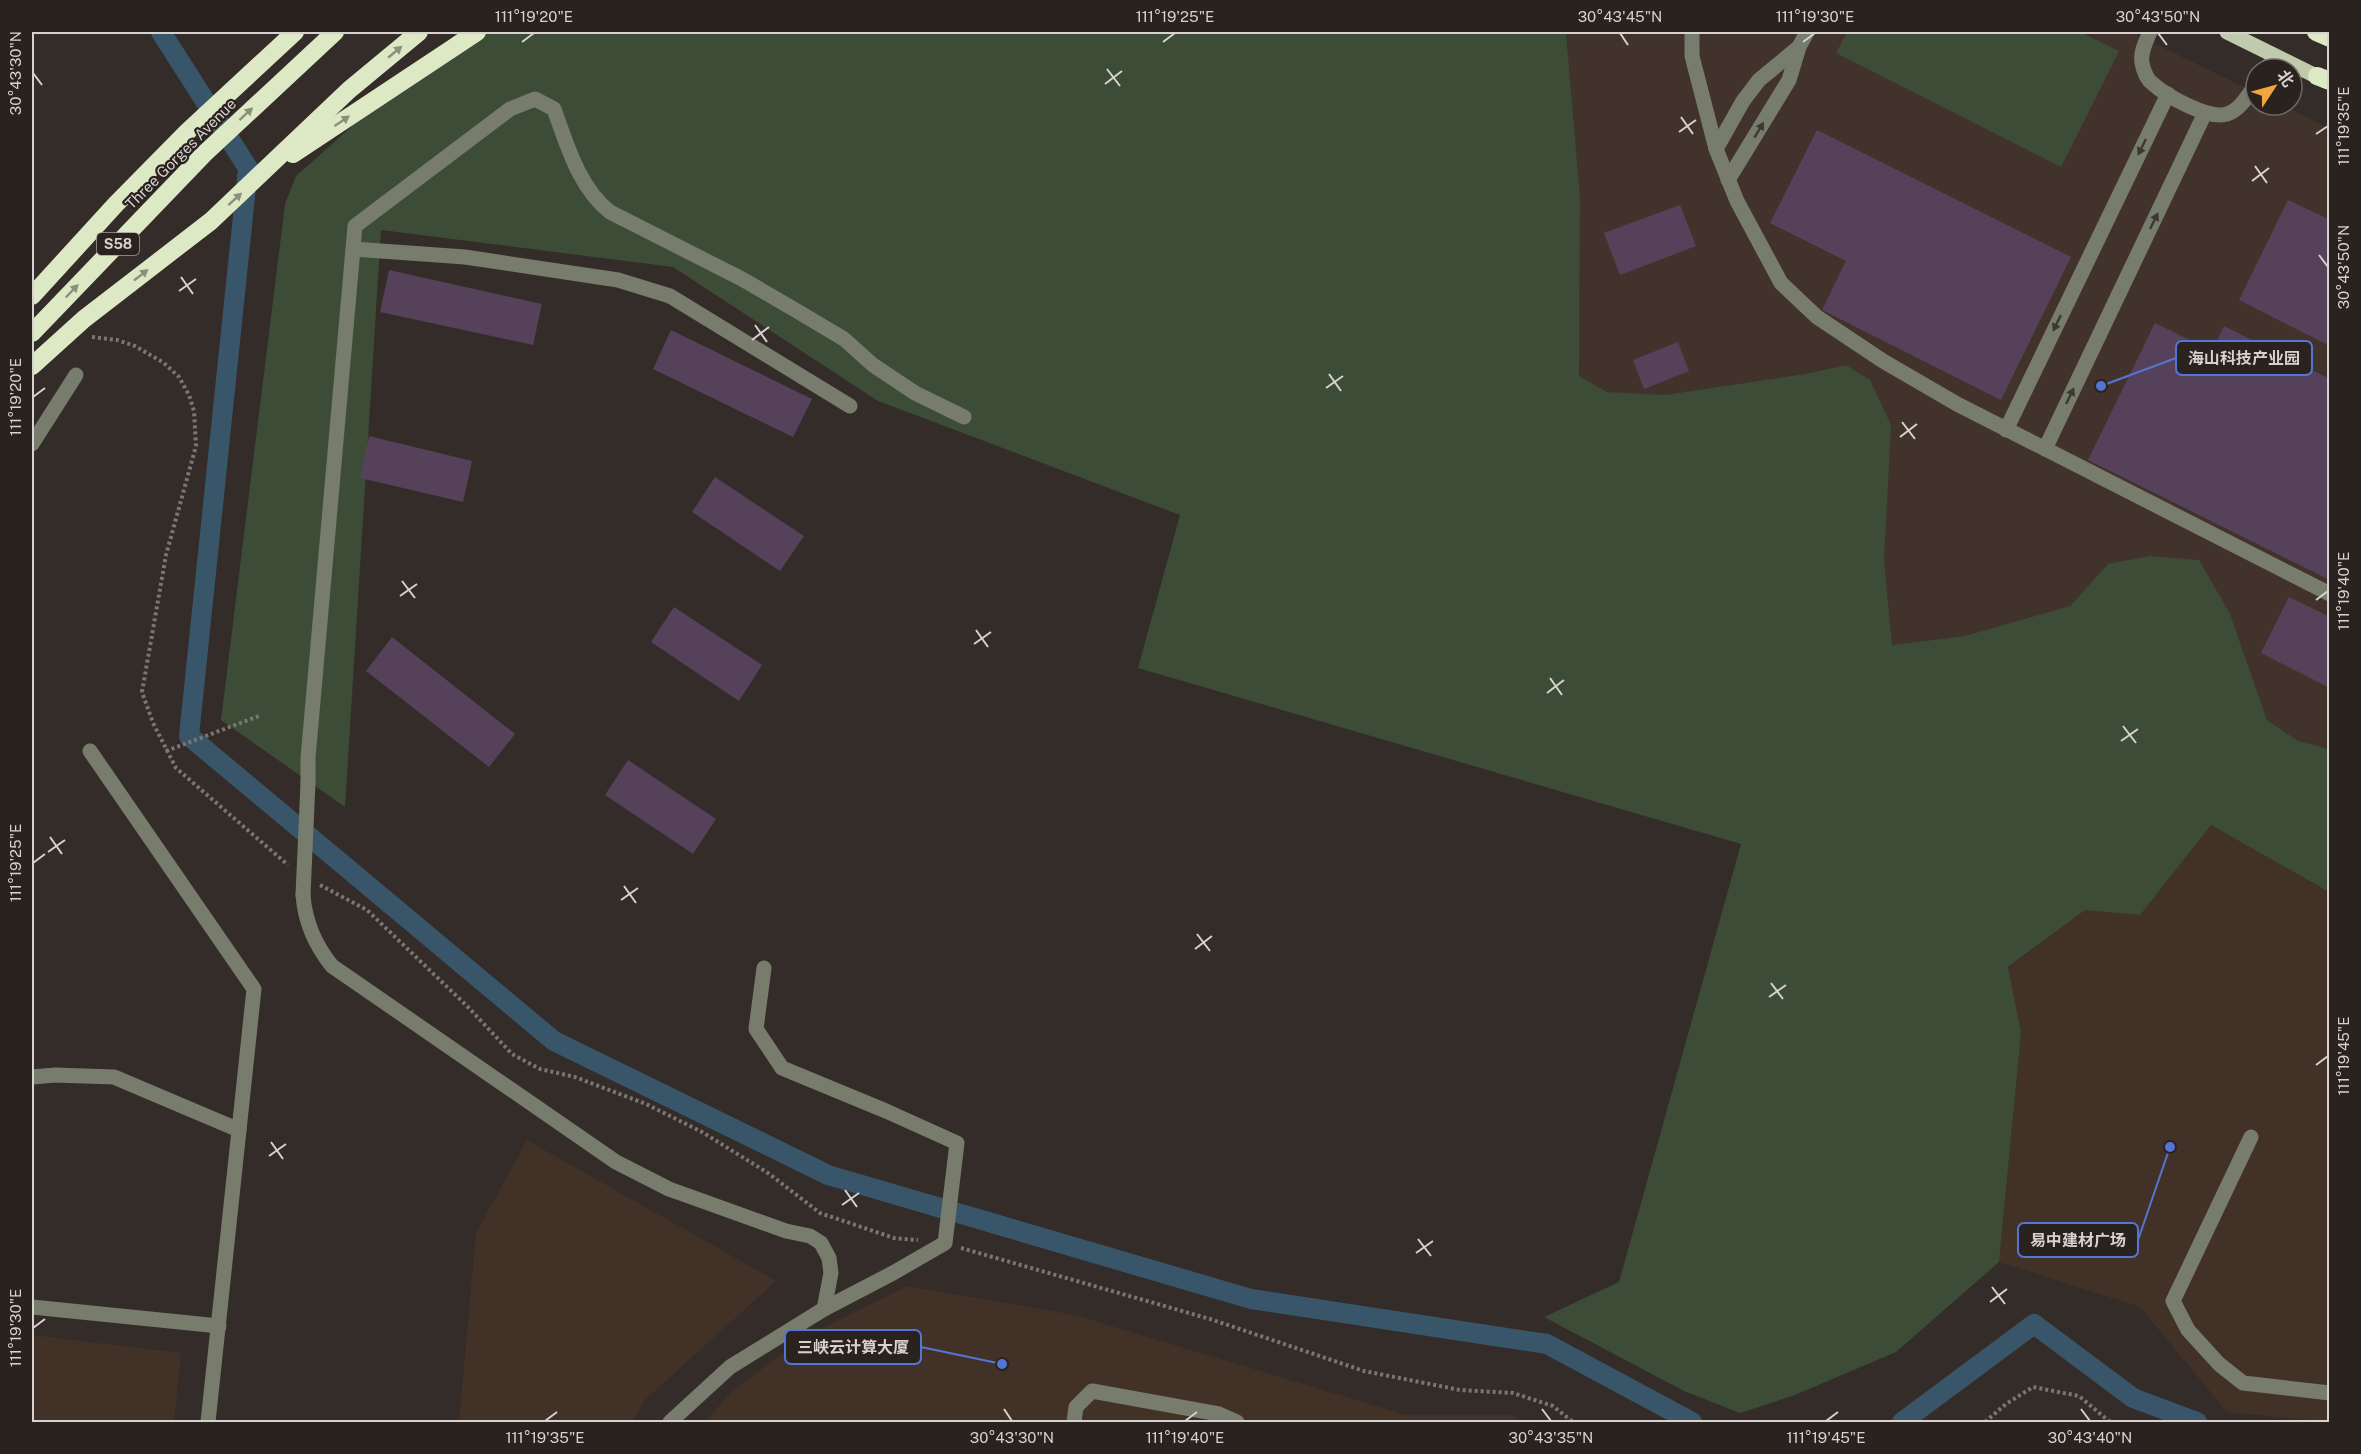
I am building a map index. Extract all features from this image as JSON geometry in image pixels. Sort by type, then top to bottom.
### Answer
[{"type":"highway","name":"Three Gorges Avenue","points":[[32,333],[204,154],[335,32]]},
{"type":"highway","points":[[32,366],[84,319],[211,221],[318,119],[419,32]]},
{"type":"highway","points":[[259,177],[477,32]]},
{"type":"highway","points":[[2316,32],[2330,38]]},
{"type":"highway","name":"Three Gorges Avenue","points":[[32,296],[117,204],[188,132],[292,34]]},
{"type":"main road","points":[[2227,32],[2325,80]]},
{"type":"street","points":[[1692,32],[1692,56],[1716,150],[1728,180],[1781,283],[1817,317],[1882,361],[1957,404],[2330,594]]},
{"type":"street","points":[[1728,180],[1789,80],[1799,47],[1807,32]]},
{"type":"street","points":[[2150,32],[2143,48],[2142,63],[2149,82],[2205,113],[2227,114],[2244,102]]},
{"type":"street","points":[[1716,150],[1743,101],[1759,81],[1799,47]]},
{"type":"street","points":[[2006,430],[2168,94]]},
{"type":"street","points":[[824,1309],[831,1273],[829,1258],[821,1243],[810,1236],[786,1230],[669,1189],[616,1162],[332,966],[321,952],[308,926],[303,895],[308,758],[355,226],[510,109],[535,99],[554,108],[580,175],[596,201],[610,212],[742,279],[844,339],[873,365],[915,393],[964,417]]},
{"type":"street","points":[[2044,449],[2205,113]]},
{"type":"street","points":[[353,249],[465,256],[618,280],[670,296],[850,405]]},
{"type":"street","points":[[32,444],[75,375]]},
{"type":"street","points":[[90,752],[254,989],[208,1422]]},
{"type":"street","points":[[670,1422],[730,1367],[824,1309],[945,1243],[957,1143],[886,1110],[782,1068],[756,1029],[764,968]]},
{"type":"street","points":[[32,1077],[55,1075],[114,1077],[239,1130]]},
{"type":"street","points":[[2251,1137],[2173,1301],[2188,1330],[2219,1364],[2242,1383],[2330,1393]]},
{"type":"street","points":[[32,1307],[219,1326]]},
{"type":"street","points":[[1074,1422],[1076,1407],[1092,1391],[1219,1414],[1237,1422]]},
{"type":"path","points":[[89,336],[117,340],[135,346],[164,363],[179,377],[189,395],[194,411],[196,446],[166,555],[142,692],[166,751],[176,768],[193,785],[290,866]]},
{"type":"path","points":[[166,751],[259,716]]},
{"type":"path","points":[[316,883],[368,910],[468,1007],[512,1054],[540,1069],[575,1077],[646,1104],[702,1132],[768,1173],[820,1213],[894,1238],[945,1243],[1210,1319],[1364,1371],[1460,1390],[1513,1393],[1553,1406],[1573,1422]]},
{"type":"path","points":[[1985,1422],[2006,1404],[2034,1387],[2079,1396],[2110,1422]]},
{"type":"shaded area","points":[[1566,32],[2131,32],[2244,87],[2244,117],[2304,116],[2329,128],[2329,749],[2298,741],[2267,720],[2230,614],[2108,564],[2070,606],[1965,636],[1892,645],[1884,559],[1846,365],[1805,374],[1665,395],[1607,392],[1579,376],[1580,197]]},
{"type":"shaded area","points":[[2211,825],[2329,892],[2329,1422],[2227,1412],[2140,1307],[1999,1262],[2021,1033],[2008,968],[2085,910],[2140,914]]},
{"type":"shaded area","points":[[527,1140],[776,1281],[646,1399],[632,1422],[459,1422],[476,1233]]},
{"type":"shaded area","points":[[908,1286],[1075,1315],[1406,1415],[1515,1415],[1520,1422],[705,1422],[731,1392],[806,1336]]},
{"type":"shaded area","points":[[32,1335],[181,1353],[174,1422],[32,1422]]},
{"type":"green space","points":[[458,32],[1566,32],[1580,197],[1579,376],[1607,392],[1665,395],[1805,374],[1846,365],[1870,380],[1891,425],[1884,559],[1892,645],[1965,636],[2070,606],[2108,564],[2150,556],[2199,560],[2230,614],[2267,720],[2298,741],[2329,749],[2329,892],[2211,825],[2140,915],[2085,910],[2008,967],[2021,1033],[1999,1262],[1896,1352],[1795,1395],[1740,1413],[1684,1391],[1544,1317],[1619,1282],[1741,844],[1138,668],[1180,515],[878,401],[673,267],[381,230],[345,807],[221,720],[285,204],[296,176]]},
{"type":"green space","points":[[1847,32],[2080,32],[2119,51],[2061,167],[1836,53]]},
{"type":"building","points":[[1817,130],[2071,257],[2001,400],[1822,310],[1846,261],[1770,223]]},
{"type":"building","points":[[2288,200],[2330,220],[2330,346],[2239,300]]},
{"type":"building","points":[[1680,205],[1696,246],[1620,275],[1604,233]]},
{"type":"building","points":[[389,270],[542,304],[533,345],[380,312]]},
{"type":"building","points":[[2155,323],[2212,351],[2224,326],[2330,379],[2330,580],[2088,460]]},
{"type":"building","points":[[671,330],[812,399],[793,437],[653,369]]},
{"type":"building","points":[[1678,342],[1689,371],[1644,389],[1633,360]]},
{"type":"building","points":[[369,436],[472,461],[463,502],[360,478]]},
{"type":"building","points":[[715,477],[804,536],[780,571],[692,512]]},
{"type":"building","points":[[2289,597],[2330,617],[2330,688],[2261,653]]},
{"type":"building","points":[[674,607],[762,665],[739,701],[651,642]]},
{"type":"building","points":[[392,637],[515,734],[489,767],[366,671]]},
{"type":"building","points":[[628,760],[716,819],[693,854],[605,795]]},
{"type":"waterway","points":[[161,32],[248,168],[189,736],[554,1041],[828,1175],[1251,1299],[1547,1344],[1692,1422]]},
{"type":"waterway","points":[[1902,1422],[2034,1324],[2133,1398],[2197,1422]]},
{"type":"place","name":"海山科技产业园","points":[[2101,386]]},
{"type":"place","name":"易中建材广场","points":[[2170,1147]]},
{"type":"place","name":"三峡云计算大厦","points":[[1002,1364]]}]
